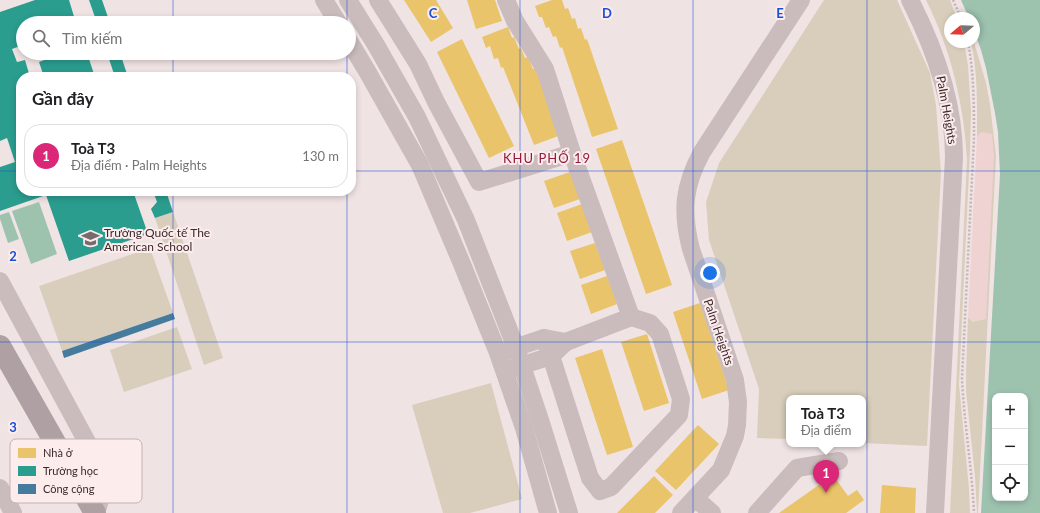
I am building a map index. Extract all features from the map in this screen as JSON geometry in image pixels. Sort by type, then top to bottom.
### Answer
[{"type":"main road","points":[[0,346],[53,439]]},
{"type":"main road","points":[[90,503],[96,513]]},
{"type":"street","points":[[324,0],[334,16]]},
{"type":"street","points":[[348,0],[376,45],[417,117],[466,220],[516,348],[569,513]]},
{"type":"street","points":[[378,0],[418,64],[436,102],[479,182],[572,152]]},
{"type":"street","points":[[506,0],[515,21],[545,69],[572,152],[631,317]]},
{"type":"street","name":"Palm Heights","points":[[681,513],[721,470],[735,436],[738,402],[735,380],[693,256],[685,222],[688,185],[692,172],[702,152],[801,0]]},
{"type":"street","name":"Palm Heights","points":[[910,0],[924,29],[941,74],[953,131],[954,144],[954,173],[935,513]]},
{"type":"street","points":[[356,53],[420,165],[462,264],[498,353],[524,428],[548,513]]},
{"type":"street","points":[[0,281],[85,439]]},
{"type":"street","points":[[504,371],[551,356],[566,342],[631,317],[650,323],[660,334],[681,399],[679,415],[611,487],[600,491],[590,478],[551,356],[544,338]]},
{"type":"street","points":[[498,353],[544,338],[566,342]]},
{"type":"street","points":[[757,513],[797,468],[839,461]]},
{"type":"street","points":[[0,488],[13,513]]},
{"type":"street","points":[[695,498],[712,513]]},
{"type":"street","points":[[96,513],[99,503]]},
{"type":"path","points":[[954,0],[959,12]]},
{"type":"path","points":[[969,48],[974,109],[974,138],[962,378],[963,404],[973,490],[974,513]]},
{"type":"shaded area","points":[[824,0],[897,0],[930,73],[936,105],[941,172],[927,446],[866,443],[866,395],[786,395],[786,439],[757,438],[759,389],[709,240],[706,202],[719,163]]},
{"type":"shaded area","points":[[926,0],[950,0],[955,12],[944,12],[944,41]]},
{"type":"shaded area","points":[[961,0],[1040,0],[1040,513],[981,513],[1000,174],[998,132],[986,68],[981,50],[980,12],[966,12]]},
{"type":"shaded area","points":[[946,48],[965,48],[968,66],[971,111],[959,384],[970,513],[950,513],[967,160],[963,118],[955,78]]},
{"type":"shaded area","points":[[972,48],[976,48],[986,83],[990,104],[996,156],[978,513],[966,391],[968,317],[973,322],[982,132],[977,137],[976,78]]},
{"type":"shaded area","points":[[982,132],[992,134],[994,156],[986,319],[973,322],[968,317],[977,137]]},
{"type":"shaded area","points":[[39,202],[57,254],[31,264],[12,211]]},
{"type":"shaded area","points":[[9,212],[19,239],[8,243],[0,215]]},
{"type":"shaded area","points":[[173,212],[223,358],[204,365],[155,218]]},
{"type":"shaded area","points":[[150,248],[173,313],[62,351],[39,286]]},
{"type":"shaded area","points":[[177,327],[192,369],[124,392],[110,350]]},
{"type":"shaded area","points":[[491,383],[522,499],[470,513],[443,513],[412,405]]},
{"type":"building: Nhà ở","points":[[404,0],[436,0],[453,28],[431,42]]},
{"type":"building: Nhà ở","points":[[467,0],[495,0],[502,21],[476,29]]},
{"type":"building: Nhà ở","points":[[552,0],[562,0],[565,9],[568,8],[572,19],[575,18],[578,29],[581,28],[585,40],[587,39],[618,129],[592,137],[562,47],[560,48],[556,36],[553,37],[549,27],[546,28],[542,17],[539,17],[535,6]]},
{"type":"building: Nhà ở","points":[[508,27],[512,38],[514,37],[519,49],[521,48],[525,58],[528,57],[533,69],[535,68],[561,135],[534,145],[503,67],[501,68],[498,58],[494,59],[490,46],[486,48],[482,37]]},
{"type":"building: Nhà ở","points":[[462,39],[514,146],[489,158],[437,52]]},
{"type":"building: Nhà ở","points":[[622,140],[672,285],[646,294],[596,149]]},
{"type":"building: Nhà ở","points":[[570,172],[580,199],[554,208],[544,181]]},
{"type":"building: Nhà ở","points":[[582,204],[592,232],[567,241],[557,213]]},
{"type":"building: Nhà ở","points":[[595,243],[605,270],[580,279],[570,251]]},
{"type":"building: Nhà ở","points":[[607,276],[617,304],[591,314],[581,285]]},
{"type":"building: Nhà ở","points":[[700,303],[729,390],[702,399],[673,312]]},
{"type":"building: Nhà ở","points":[[647,334],[669,403],[644,411],[621,342]]},
{"type":"building: Nhà ở","points":[[602,349],[633,447],[607,455],[575,358]]},
{"type":"building: Nhà ở","points":[[698,425],[719,444],[676,490],[655,471]]},
{"type":"building: Nhà ở","points":[[833,475],[848,496],[857,490],[864,500],[846,513],[779,513]]},
{"type":"building: Nhà ở","points":[[654,476],[673,495],[655,513],[617,513]]},
{"type":"building: Nhà ở","points":[[882,485],[916,488],[915,513],[880,513]]},
{"type":"building: Trường học","points":[[35,0],[69,0],[74,16],[16,16],[16,48],[12,49],[17,62],[25,60],[29,72],[16,72],[16,196],[43,196],[0,211],[0,167],[15,162],[7,138],[0,141],[0,12]]},
{"type":"building: Trường học","points":[[89,0],[102,0],[108,16],[95,16]]},
{"type":"building: Trường học","points":[[44,60],[89,60],[93,72],[42,72],[39,62]]},
{"type":"building: Trường học","points":[[109,60],[122,60],[126,72],[113,72]]},
{"type":"building: Trường học","points":[[46,196],[135,196],[148,234],[69,261]]},
{"type":"building: Trường học","points":[[155,196],[168,196],[173,212],[155,218],[151,209],[157,202]]},
{"type":"building: Công cộng","points":[[173,313],[175,319],[64,358],[62,351]]},
{"type":"place","name":"Trường Quốc tế The American School","points":[[91,239]]},
{"type":"place","name":"Toà T3","points":[[826,493]]},
{"type":"district","name":"KHU PHỐ 19","points":[[547,158]]}]
